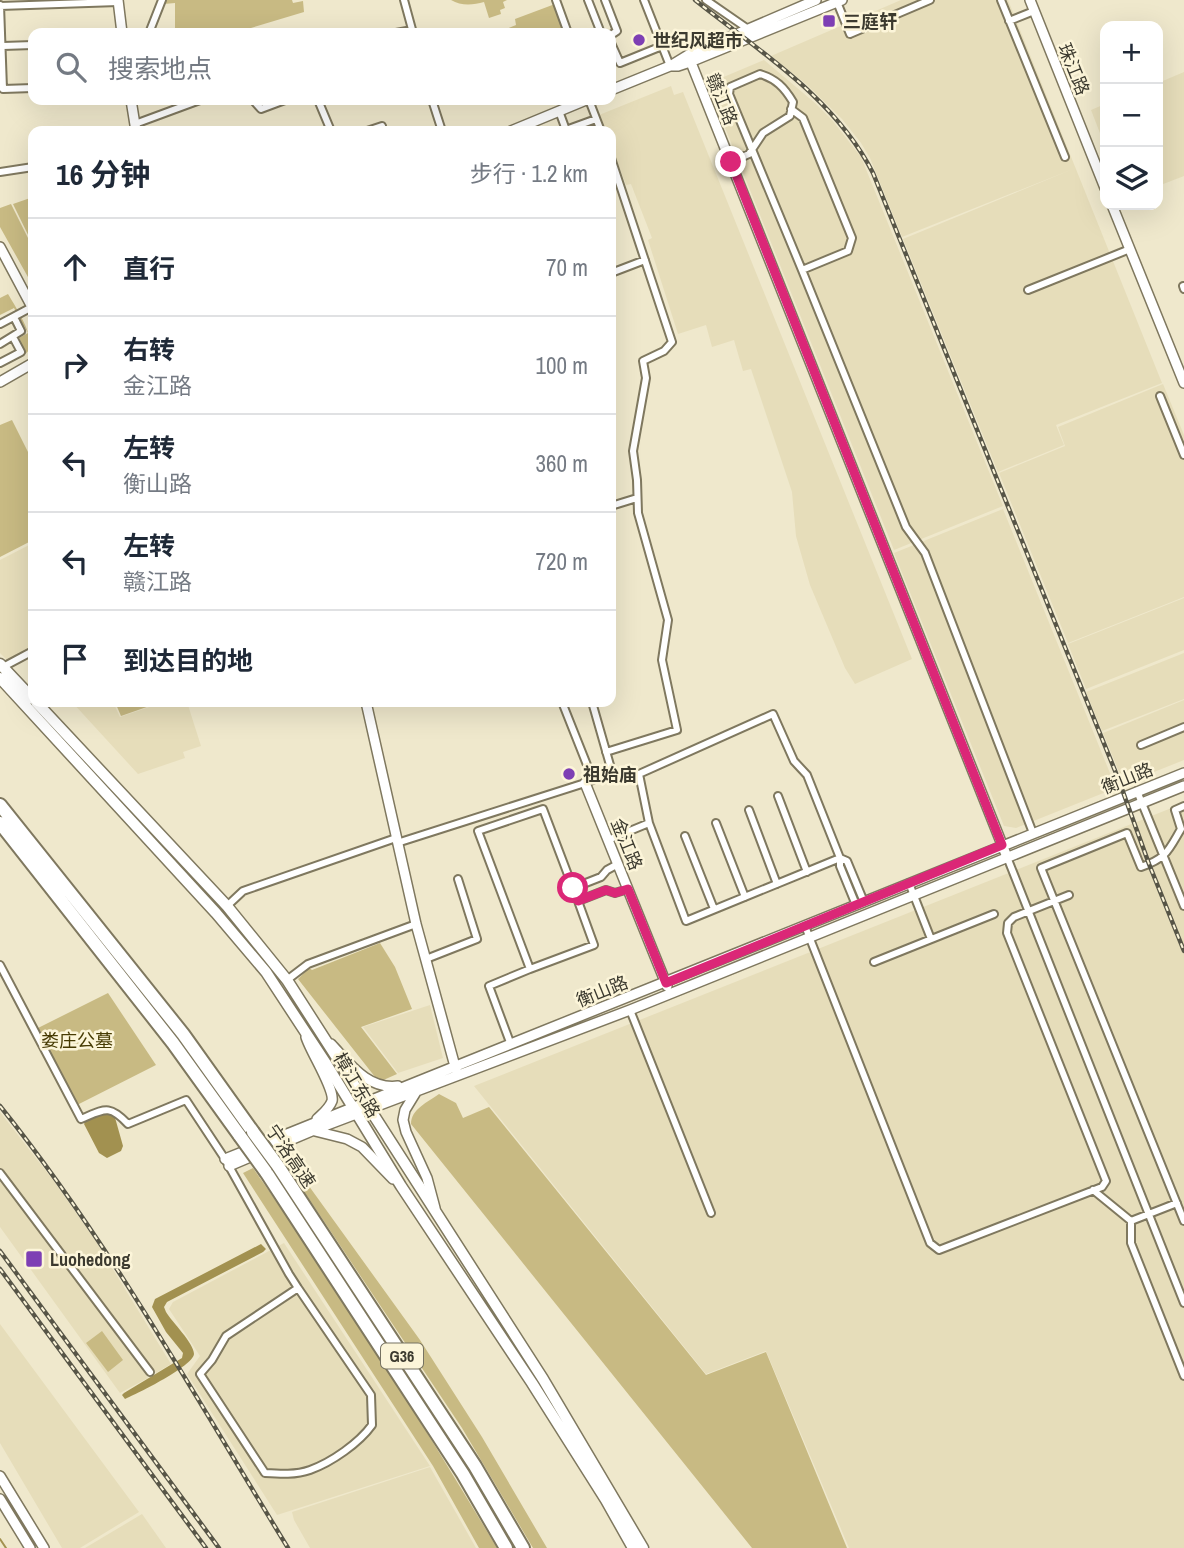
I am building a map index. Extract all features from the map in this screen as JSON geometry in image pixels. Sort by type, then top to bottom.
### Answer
[{"type":"highway","name":"宁洛高速","points":[[0,805],[183,1034],[253,1132],[272,1169],[463,1474],[506,1548]]},
{"type":"highway","name":"宁洛高速","points":[[0,823],[164,1032],[240,1136],[272,1169],[475,1466],[523,1548]]},
{"type":"main road","name":"樟江东路","points":[[1,666],[28,695]]},
{"type":"main road","name":"樟江东路","points":[[0,678],[266,971],[401,1186],[532,1383],[633,1548]]},
{"type":"main road","name":"樟江东路","points":[[40,707],[227,906],[287,980],[328,1040],[368,1107],[543,1379],[643,1548]]},
{"type":"street","points":[[151,28],[162,0]]},
{"type":"street","points":[[404,0],[412,28]]},
{"type":"street","points":[[556,0],[566,28]]},
{"type":"street","points":[[589,0],[599,28]]},
{"type":"street","points":[[605,0],[616,28]]},
{"type":"street","points":[[644,0],[670,66]]},
{"type":"street","points":[[706,0],[748,29]]},
{"type":"street","points":[[616,88],[670,66],[678,66],[748,29],[816,0]]},
{"type":"street","points":[[689,58],[839,1],[850,34],[930,0]]},
{"type":"street","points":[[1001,0],[1065,157]]},
{"type":"street","name":"珠江路","points":[[1030,0],[1100,176]]},
{"type":"street","points":[[28,88],[2,88],[0,6],[118,1],[121,28]]},
{"type":"street","points":[[1009,21],[1034,11]]},
{"type":"street","points":[[2,46],[28,45]]},
{"type":"street","points":[[616,54],[620,63],[662,46]]},
{"type":"street","name":"赣江路","points":[[689,58],[1007,857]]},
{"type":"street","points":[[731,162],[749,155],[753,148],[763,133],[790,116],[793,102],[787,91],[774,79],[760,74],[730,86],[729,94],[753,148],[906,527],[925,553],[1034,833]]},
{"type":"street","points":[[132,105],[135,126]]},
{"type":"street","points":[[140,126],[188,105]]},
{"type":"street","points":[[320,105],[329,126]]},
{"type":"street","points":[[434,105],[440,126]]},
{"type":"street","points":[[532,126],[574,105]]},
{"type":"street","points":[[590,105],[599,126]]},
{"type":"street","points":[[792,108],[803,118],[852,238],[848,251],[802,270]]},
{"type":"street","points":[[559,111],[564,126]]},
{"type":"street","points":[[577,126],[596,118]]},
{"type":"street","points":[[0,173],[28,168]]},
{"type":"street","points":[[606,752],[677,730],[662,660],[668,620],[638,513],[633,451],[646,378],[643,361],[664,351],[671,341],[616,174]]},
{"type":"street","points":[[1114,210],[1184,383]]},
{"type":"street","points":[[0,247],[28,299]]},
{"type":"street","points":[[1028,290],[1130,249]]},
{"type":"street","points":[[616,271],[645,260]]},
{"type":"street","points":[[0,324],[28,310]]},
{"type":"street","points":[[0,344],[21,331],[14,317]]},
{"type":"street","points":[[0,363],[21,352],[13,337]]},
{"type":"street","points":[[0,382],[28,366]]},
{"type":"street","points":[[1160,396],[1184,455]]},
{"type":"street","points":[[616,504],[637,498]]},
{"type":"street","points":[[1,666],[28,653]]},
{"type":"street","points":[[367,707],[416,924],[459,1076]]},
{"type":"street","points":[[564,707],[589,781]]},
{"type":"street","points":[[227,906],[243,891],[612,772],[593,707]]},
{"type":"street","points":[[840,858],[807,775],[794,761],[774,714],[639,774],[649,824],[687,920],[840,858],[847,860],[860,904]]},
{"type":"street","points":[[1141,745],[1184,727]]},
{"type":"street","name":"衡山路","points":[[415,1088],[455,1066],[1184,773]]},
{"type":"street","name":"金江路","points":[[589,781],[608,840],[670,994]]},
{"type":"street","name":"衡山路","points":[[227,1163],[313,1126],[415,1088],[459,1076],[670,994],[1184,786]]},
{"type":"street","points":[[1137,791],[1184,906]]},
{"type":"street","points":[[778,796],[807,872]]},
{"type":"street","points":[[1184,806],[1175,810],[1181,829],[1164,857],[1141,867],[1127,833],[1041,868],[1184,1221]]},
{"type":"street","points":[[511,1045],[489,986],[530,970],[594,945],[543,809],[478,831],[530,970]]},
{"type":"street","points":[[749,810],[776,884]]},
{"type":"street","points":[[716,823],[744,897]]},
{"type":"street","points":[[608,840],[649,824]]},
{"type":"street","points":[[685,836],[714,909]]},
{"type":"street","points":[[1007,857],[1184,1303]]},
{"type":"street","points":[[573,888],[601,877],[618,864]]},
{"type":"street","points":[[426,959],[477,939],[458,879]]},
{"type":"street","points":[[909,883],[931,939]]},
{"type":"street","points":[[578,901],[606,890],[615,893],[628,889]]},
{"type":"street","points":[[805,926],[930,1243],[939,1250],[1102,1187],[1106,1181],[1007,933],[1008,923],[1014,917],[1069,895]]},
{"type":"street","points":[[874,962],[994,914]]},
{"type":"street","points":[[287,980],[308,964],[416,924]]},
{"type":"street","points":[[0,965],[82,1119],[106,1109],[116,1111],[128,1124],[186,1100],[227,1163],[298,1288],[371,1395],[372,1425],[360,1441],[310,1470],[289,1474],[265,1473],[200,1374],[226,1336],[298,1288]]},
{"type":"street","points":[[629,1010],[711,1213]]},
{"type":"street","points":[[302,1025],[310,1051],[332,1092],[332,1100],[327,1110],[313,1126],[362,1147],[401,1186]]},
{"type":"street","points":[[328,1040],[363,1077],[385,1088],[415,1088],[403,1120],[427,1178],[436,1213]]},
{"type":"street","points":[[0,1173],[150,1372]]},
{"type":"street","points":[[1093,1190],[1130,1221]]},
{"type":"street","points":[[1130,1221],[1177,1203]]},
{"type":"street","points":[[1130,1221],[1130,1244],[1184,1376]]},
{"type":"street","points":[[0,1476],[44,1548]]},
{"type":"street","points":[[0,1499],[30,1548]]},
{"type":"shaded area","points":[[901,0],[1008,0],[1162,383],[1056,425],[1064,445],[998,472],[903,239],[1073,169],[902,237],[870,158],[861,143],[842,119],[806,84],[771,56]]},
{"type":"shaded area","points":[[764,60],[832,120],[861,157],[1003,506],[894,550],[710,90],[714,81]]},
{"type":"shaded area","points":[[1184,72],[1184,176],[1163,184],[1163,84],[1163,81]]},
{"type":"shaded area","points":[[671,86],[674,95],[683,92],[912,659],[855,684],[845,668],[810,585],[796,536],[792,492],[751,369],[743,371],[734,340],[712,347],[706,325],[678,334],[648,240],[652,238],[631,184],[626,185],[616,159],[616,126],[603,126],[599,115]]},
{"type":"shaded area","points":[[1100,106],[1100,133],[1091,110]]},
{"type":"shaded area","points":[[1163,384],[1184,435],[1184,597],[1068,643],[999,473],[1065,446],[1058,427]]},
{"type":"shaded area","points":[[1003,509],[1116,788],[1016,828],[1004,826],[894,553]]},
{"type":"shaded area","points":[[28,546],[28,652],[9,662],[0,653],[0,560]]},
{"type":"shaded area","points":[[1184,598],[1184,650],[1086,689],[1068,644]]},
{"type":"shaded area","points":[[1184,653],[1184,699],[1102,731],[1086,692]]},
{"type":"shaded area","points":[[1184,700],[1184,760],[1124,784],[1103,733]]},
{"type":"shaded area","points":[[77,707],[115,707],[120,717],[149,707],[189,707],[201,746],[183,752],[185,758],[138,774]]},
{"type":"shaded area","points":[[1184,803],[1184,1548],[849,1548],[766,1351],[706,1374],[474,1086]]},
{"type":"shaded area","points":[[430,1005],[443,1058],[398,1073],[363,1027]]},
{"type":"shaded area","points":[[108,1111],[114,1114],[123,1146],[121,1151],[107,1158],[99,1153],[84,1124],[86,1120]]},
{"type":"shaded area","points":[[0,1112],[95,1240],[171,1364],[156,1373],[0,1168]]},
{"type":"shaded area","points":[[3,1180],[148,1378],[120,1393],[0,1227],[0,1182]]},
{"type":"shaded area","points":[[284,1243],[430,1466],[277,1515],[187,1374],[200,1356],[169,1309],[173,1302]]},
{"type":"shaded area","points":[[261,1244],[266,1249],[263,1252],[167,1302],[164,1307],[166,1312],[187,1339],[194,1354],[175,1372],[125,1399],[122,1395],[124,1393],[182,1358],[183,1353],[166,1332],[152,1307],[155,1299]]},
{"type":"shaded area","points":[[0,1324],[139,1512],[80,1548],[62,1548],[0,1443]]},
{"type":"shaded area","points":[[430,1467],[476,1548],[310,1548],[294,1520],[292,1512]]},
{"type":"shaded area","points":[[142,1514],[166,1548],[85,1548]]},
{"type":"green space","points":[[166,0],[292,0],[293,3],[303,1],[304,12],[251,28],[175,28],[175,3],[164,4]]},
{"type":"green space","points":[[451,0],[507,0],[503,2],[505,8],[500,10],[501,14],[489,18],[484,2],[467,4]]},
{"type":"green space","points":[[555,4],[564,28],[509,28],[516,25],[515,19]]},
{"type":"green space","points":[[28,199],[28,235],[13,204]]},
{"type":"green space","points":[[11,204],[28,238],[28,277],[0,227],[0,208]]},
{"type":"green space","points":[[8,294],[28,333],[14,308],[0,315],[0,298]]},
{"type":"green space","points":[[28,333],[28,351],[0,367],[25,351],[19,338]]},
{"type":"green space","points":[[12,420],[28,452],[28,543],[0,557],[0,425]]},
{"type":"green space","points":[[117,707],[147,707],[121,716]]},
{"type":"green space","points":[[380,943],[395,967],[412,1009],[361,1027],[397,1074],[379,1082],[298,979],[309,968],[312,970]]},
{"type":"green space","name":"娄庄公墓","points":[[108,993],[156,1065],[77,1105],[36,1029]]},
{"type":"green space","points":[[439,1094],[456,1103],[463,1118],[489,1107],[706,1375],[766,1352],[847,1548],[752,1548],[411,1124],[417,1110]]},
{"type":"green space","points":[[288,1157],[420,1340],[482,1437],[547,1548],[533,1548],[462,1428],[283,1160]]},
{"type":"green space","points":[[253,1168],[379,1356],[497,1548],[479,1548],[433,1466],[243,1173]]},
{"type":"green space","points":[[102,1331],[123,1360],[108,1372],[86,1343]]},
{"type":"waterway","points":[[0,1539],[6,1548]]},
{"type":"railway","points":[[695,0],[769,57],[817,99],[857,146],[873,173],[1118,778],[1184,951]]},
{"type":"railway","points":[[0,1106],[40,1158],[115,1267],[288,1548]]},
{"type":"railway","points":[[0,1251],[219,1548]]},
{"type":"railway","points":[[0,1269],[206,1548]]},
{"type":"place","name":"三庭轩","points":[[829,21]]},
{"type":"place","name":"世纪风超市","points":[[639,40]]},
{"type":"place","name":"祖始庙","points":[[569,774]]},
{"type":"place","name":"Luohedong","points":[[34,1259]]},
{"type":"route","points":[[573,888],[578,901],[606,890],[615,893],[628,889],[666,983],[1002,845],[731,162]]}]
